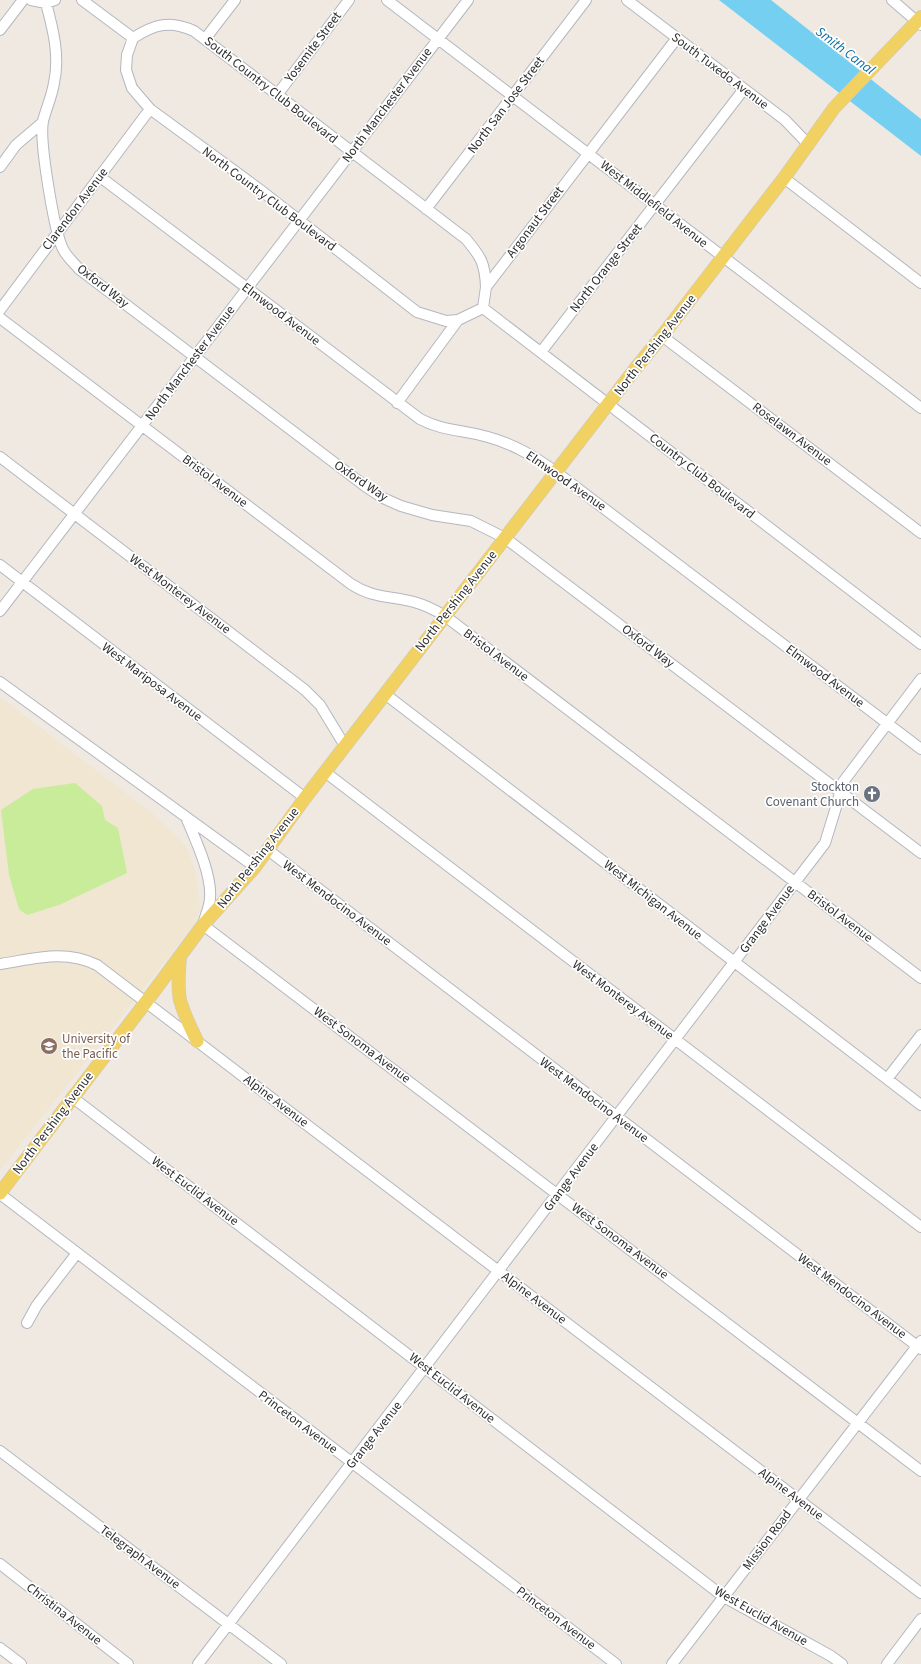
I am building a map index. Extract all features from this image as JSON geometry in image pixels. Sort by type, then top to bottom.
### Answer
[{"type":"main road","name":"North Pershing Avenue","points":[[0,1194],[203,925],[268,850],[305,798],[608,404],[723,258],[842,99],[866,73],[920,21]]},
{"type":"main road","points":[[180,956],[180,1000],[185,1017],[197,1041]]},
{"type":"street","points":[[0,30],[23,0]]},
{"type":"street","points":[[31,0],[51,1]]},
{"type":"street","points":[[82,0],[133,38]]},
{"type":"street","points":[[205,39],[235,0]]},
{"type":"street","name":"Yosemite Street","points":[[277,95],[349,0]]},
{"type":"street","name":"West Middlefield Avenue","points":[[387,0],[921,408]]},
{"type":"street","name":"North Manchester Avenue","points":[[0,611],[468,0]]},
{"type":"street","name":"North San Jose Street","points":[[426,209],[586,0]]},
{"type":"street","name":"South Tuxedo Avenue","points":[[628,0],[785,120],[809,144]]},
{"type":"street","points":[[892,0],[920,21]]},
{"type":"street","name":"Oxford Way","points":[[51,1],[56,61],[52,92],[43,122],[46,167],[62,248],[79,269],[365,486],[383,498],[418,512],[471,521],[505,538],[921,853]]},
{"type":"street","name":"South Country Club Boulevard","points":[[133,38],[155,26],[175,24],[194,31],[466,239],[478,254],[485,270],[486,287]]},
{"type":"street","name":"North Country Club Boulevard","points":[[133,38],[127,55],[126,70],[132,88],[150,109],[259,189],[418,312],[446,321],[458,320]]},
{"type":"street","name":"Argonaut Street","points":[[486,287],[677,38]]},
{"type":"street","name":"North Orange Street","points":[[541,352],[744,89]]},
{"type":"street","name":"Clarendon Avenue","points":[[0,310],[150,109]]},
{"type":"street","points":[[0,167],[16,145],[43,122]]},
{"type":"street","name":"Elmwood Avenue","points":[[99,176],[398,403],[428,424],[441,428],[474,433],[501,441],[530,454],[556,472],[921,749]]},
{"type":"street","points":[[784,178],[921,283]]},
{"type":"street","points":[[398,403],[458,320],[484,308],[486,287]]},
{"type":"street","name":"Country Club Boulevard","points":[[484,308],[921,644]]},
{"type":"street","name":"Bristol Avenue","points":[[0,318],[357,588],[380,596],[412,602],[445,616],[921,978]]},
{"type":"street","name":"Roselawn Avenue","points":[[662,336],[921,533]]},
{"type":"street","name":"West Monterey Avenue","points":[[0,457],[312,696],[320,705],[345,746]]},
{"type":"street","name":"West Mariposa Avenue","points":[[0,565],[305,798]]},
{"type":"street","name":"Grange Avenue","points":[[198,1664],[825,843],[843,782],[921,679]]},
{"type":"street","points":[[0,682],[255,866]]},
{"type":"street","name":"West Michigan Avenue","points":[[385,694],[921,1105]]},
{"type":"street","name":"West Monterey Avenue","points":[[325,772],[921,1227]]},
{"type":"street","points":[[186,817],[200,851],[208,876],[210,897],[203,925]]},
{"type":"street","name":"West Mendocino Avenue","points":[[268,850],[617,1117],[920,1345]]},
{"type":"street","name":"West Sonoma Avenue","points":[[203,925],[921,1471]]},
{"type":"street","name":"Alpine Avenue","points":[[0,964],[65,956],[82,958],[97,965],[921,1593]]},
{"type":"street","points":[[887,1079],[921,1035]]},
{"type":"street","name":"West Euclid Avenue","points":[[72,1097],[724,1597],[831,1656],[842,1664]]},
{"type":"street","name":"Princeton Avenue","points":[[0,1194],[616,1664]]},
{"type":"street","points":[[27,1323],[37,1305],[77,1253]]},
{"type":"street","name":"Mission Road","points":[[672,1664],[857,1422],[920,1345]]},
{"type":"street","name":"Telegraph Avenue","points":[[0,1451],[281,1664]]},
{"type":"street","name":"Christina Avenue","points":[[0,1564],[128,1664]]},
{"type":"street","points":[[887,1664],[921,1619]]},
{"type":"street","points":[[0,1648],[21,1664]]},
{"type":"shaded area","name":"University of the Pacific","points":[[0,697],[153,814],[186,846],[196,873],[200,907],[195,923],[0,1170]]},
{"type":"green space","points":[[75,783],[102,806],[105,820],[118,828],[127,873],[59,905],[27,915],[19,909],[9,875],[1,810],[33,789]]},
{"type":"water","points":[[719,0],[771,0],[921,119],[921,156]]},
{"type":"place","name":"Stockton Covenant Church","points":[[872,794]]},
{"type":"place","name":"University of the Pacific","points":[[49,1046]]},
{"type":"water label","name":"Smith Canal","points":[[845,51]]}]
